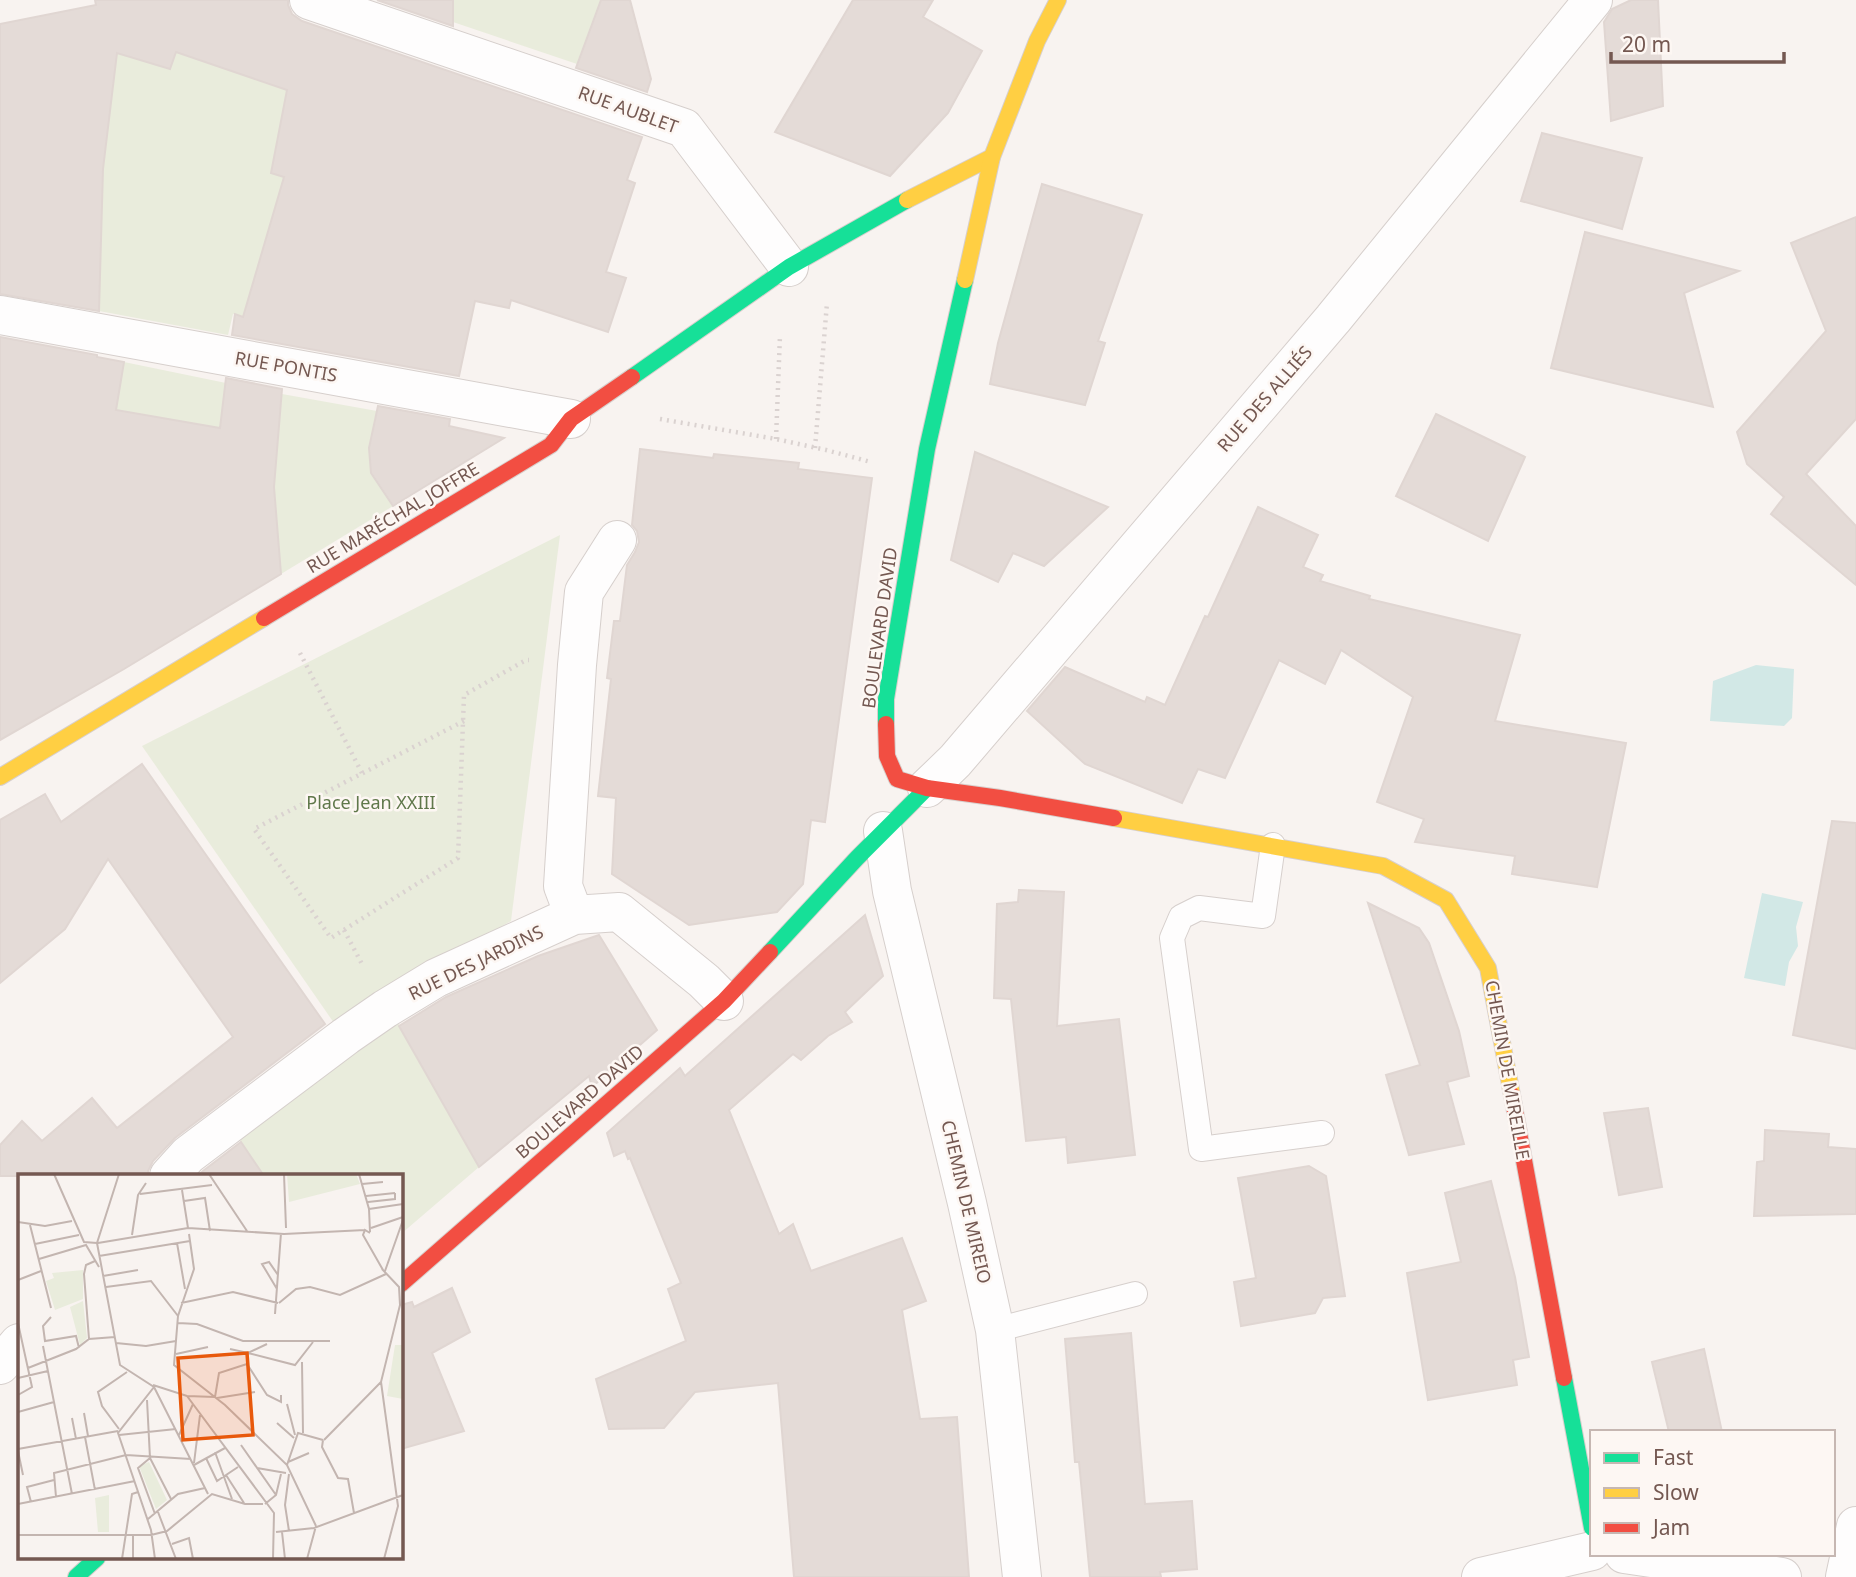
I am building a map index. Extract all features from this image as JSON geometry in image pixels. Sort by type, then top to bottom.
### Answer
[{"type":"street","name":"RUE AUBLET","points":[[309,0],[684,128],[789,267]]},
{"type":"street","name":"BOULEVARD DAVID","points":[[402,1283],[724,1001],[883,831],[927,788],[897,779],[887,756],[886,699],[927,449],[992,158],[1037,41],[1058,0]]},
{"type":"street","name":"RUE DES ALLIÉS","points":[[927,788],[955,761],[1333,319],[1592,0]]},
{"type":"street","points":[[789,267],[886,211],[992,158]]},
{"type":"street","name":"RUE MARÉCHAL JOFFRE","points":[[0,777],[551,445],[572,419],[789,267]]},
{"type":"street","name":"RUE PONTIS","points":[[0,315],[572,419]]},
{"type":"street","points":[[575,915],[563,886],[584,592],[617,540]]},
{"type":"street","name":"CHEMIN DE MIREILLE","points":[[927,788],[1013,800],[1383,866],[1446,900],[1488,968],[1590,1517]]},
{"type":"street","name":"CHEMIN DE MIREIO","points":[[883,831],[892,891],[995,1330],[1022,1577]]},
{"type":"street","name":"RUE DES JARDINS","points":[[171,1174],[188,1155],[385,1009],[436,978],[575,915],[619,912],[704,981],[724,1001]]},
{"type":"street","points":[[0,1365],[18,1344]]},
{"type":"street","points":[[1845,1577],[1856,1526]]},
{"type":"street","points":[[1481,1577],[1590,1551]]},
{"type":"street","points":[[1638,1556],[1782,1577]]},
{"type":"street","points":[[76,1577],[95,1560]]},
{"type":"lane","points":[[1273,845],[1263,916],[1199,908],[1181,917],[1172,939],[1202,1149],[1322,1132]]},
{"type":"lane","points":[[995,1330],[1135,1294]]},
{"type":"path","points":[[816,448],[828,292]]},
{"type":"path","points":[[776,439],[780,351]]},
{"type":"path","points":[[674,421],[776,439],[871,462]]},
{"type":"path","points":[[300,652],[362,773]]},
{"type":"path","points":[[464,722],[254,829],[331,938],[458,858],[464,722],[464,695],[526,660]]},
{"type":"path","points":[[344,930],[362,964]]},
{"type":"green space","points":[[453,0],[601,0],[577,64],[453,22]]},
{"type":"green space","points":[[176,52],[287,90],[271,173],[284,177],[243,317],[233,314],[228,335],[99,311],[102,193],[0,122],[117,53],[169,69]]},
{"type":"green space","points":[[124,362],[226,383],[226,445],[116,410]]},
{"type":"green space","points":[[282,394],[377,411],[369,448],[371,473],[393,506],[281,574],[274,487]]},
{"type":"green space","name":"Place Jean XXIII","points":[[560,535],[511,921],[334,1023],[142,746]]},
{"type":"green space","points":[[395,1017],[479,1167],[402,1233],[402,1174],[241,1174],[255,1163],[238,1137]]},
{"type":"shaded area","points":[[1756,665],[1794,669],[1792,718],[1784,726],[1710,721],[1713,681]]},
{"type":"shaded area","points":[[1762,893],[1803,902],[1796,927],[1798,946],[1789,962],[1785,986],[1744,978]]},
{"type":"building","points":[[95,0],[288,0],[292,14],[302,21],[642,137],[627,180],[635,183],[606,272],[626,278],[608,332],[511,300],[509,308],[475,301],[459,376],[232,335],[235,314],[243,317],[284,177],[271,173],[287,90],[176,52],[170,69],[117,53],[103,169],[99,311],[0,294],[0,24],[96,5]]},
{"type":"building","points":[[377,0],[453,0],[453,26]]},
{"type":"building","points":[[601,0],[630,0],[651,79],[647,92],[576,68]]},
{"type":"building","points":[[853,0],[933,0],[923,17],[982,51],[948,113],[890,176],[775,132]]},
{"type":"building","points":[[1631,0],[1658,0],[1663,106],[1611,121],[1604,22],[1612,9]]},
{"type":"building","points":[[1542,133],[1642,158],[1622,229],[1521,201]]},
{"type":"building","points":[[1042,184],[1142,215],[1098,341],[1105,343],[1085,405],[990,384],[998,343]]},
{"type":"building","points":[[1856,217],[1856,419],[1806,474],[1856,526],[1856,585],[1771,514],[1784,497],[1747,464],[1737,432],[1826,331],[1791,243]]},
{"type":"building","points":[[1585,232],[1739,271],[1684,293],[1713,407],[1551,368]]},
{"type":"building","points":[[0,337],[124,362],[116,410],[220,428],[226,378],[282,389],[274,487],[281,574],[0,740]]},
{"type":"building","points":[[378,406],[450,419],[449,426],[504,438],[393,506],[371,473],[369,448]]},
{"type":"building","points":[[1436,414],[1525,457],[1488,541],[1396,496]]},
{"type":"building","points":[[640,449],[713,458],[714,454],[799,463],[798,469],[872,478],[825,822],[811,820],[803,884],[777,912],[689,925],[612,874],[616,798],[598,796],[611,679],[607,678],[614,621],[620,621],[627,565],[639,542],[637,531],[632,525]]},
{"type":"building","points":[[975,452],[1108,507],[1044,566],[1013,553],[998,582],[951,560]]},
{"type":"building","points":[[1258,507],[1318,535],[1303,567],[1323,575],[1320,581],[1370,596],[1369,599],[1520,635],[1495,721],[1626,743],[1597,887],[1512,874],[1515,856],[1415,842],[1424,819],[1377,802],[1413,697],[1341,650],[1325,684],[1279,660],[1225,778],[1198,769],[1182,803],[1085,764],[1027,711],[1065,667],[1145,702],[1147,697],[1165,705]]},
{"type":"building","points":[[142,764],[325,1024],[175,1138],[153,1161],[148,1174],[0,1176],[0,1145],[22,1121],[42,1141],[92,1098],[117,1128],[233,1037],[108,859],[65,929],[0,983],[0,820],[45,794],[61,822]]},
{"type":"building","points":[[1832,821],[1856,823],[1856,1049],[1793,1035]]},
{"type":"building","points":[[1019,890],[1064,892],[1057,1026],[1119,1019],[1135,1155],[1068,1163],[1066,1137],[1026,1141],[1011,999],[994,998],[997,904],[1018,902]]},
{"type":"building","points":[[1368,903],[1419,928],[1429,943],[1459,1031],[1469,1076],[1447,1082],[1464,1144],[1409,1155],[1386,1075],[1420,1065]]},
{"type":"building","points":[[865,915],[883,976],[845,1012],[852,1022],[828,1036],[801,1060],[793,1054],[729,1110],[779,1234],[793,1224],[811,1271],[902,1238],[926,1301],[902,1310],[920,1419],[957,1417],[969,1577],[794,1577],[778,1383],[695,1392],[664,1428],[609,1429],[596,1379],[686,1341],[668,1289],[681,1283],[630,1158],[628,1159],[625,1151],[614,1156],[607,1133],[680,1068],[685,1076]]},
{"type":"building","points":[[599,935],[657,1030],[592,1087],[589,1076],[479,1167],[399,1026],[446,997],[538,956]]},
{"type":"building","points":[[1648,1108],[1662,1187],[1619,1195],[1604,1113]]},
{"type":"building","points":[[1765,1130],[1829,1134],[1828,1147],[1856,1149],[1856,1214],[1754,1216],[1757,1162],[1764,1161]]},
{"type":"building","points":[[241,1142],[263,1174],[200,1174]]},
{"type":"building","points":[[1309,1166],[1326,1176],[1345,1296],[1323,1298],[1315,1313],[1241,1326],[1234,1282],[1256,1278],[1238,1178]]},
{"type":"building","points":[[1491,1181],[1515,1277],[1529,1357],[1513,1360],[1517,1385],[1428,1400],[1407,1273],[1461,1262],[1445,1193]]},
{"type":"building","points":[[452,1288],[470,1332],[432,1353],[464,1431],[402,1449],[402,1305],[412,1302],[414,1307]]},
{"type":"building","points":[[1131,1333],[1145,1504],[1192,1501],[1197,1569],[1160,1572],[1161,1577],[1090,1577],[1079,1462],[1075,1462],[1065,1339]]},
{"type":"building","points":[[1704,1349],[1722,1430],[1669,1430],[1652,1362]]},
{"type":"traffic: fast","points":[[632,377],[789,267],[907,200]]},
{"type":"traffic: fast","points":[[886,724],[886,699],[927,449],[965,280]]},
{"type":"traffic: fast","points":[[770,952],[857,858],[927,788]]},
{"type":"traffic: fast","points":[[1564,1378],[1590,1517]]},
{"type":"traffic: fast","points":[[76,1577],[95,1560]]},
{"type":"traffic: slow","points":[[965,280],[992,157],[1037,41],[1058,0]]},
{"type":"traffic: slow","points":[[907,200],[992,157]]},
{"type":"traffic: slow","points":[[0,777],[264,618]]},
{"type":"traffic: slow","points":[[1114,818],[1383,866],[1446,900],[1488,968],[1512,1095]]},
{"type":"traffic: jam","points":[[264,618],[551,445],[571,419],[632,377]]},
{"type":"traffic: jam","points":[[886,724],[887,756],[897,779],[927,788],[1114,818]]},
{"type":"traffic: jam","points":[[402,1283],[724,1001],[770,952]]},
{"type":"traffic: jam","points":[[1512,1095],[1564,1378]]}]
